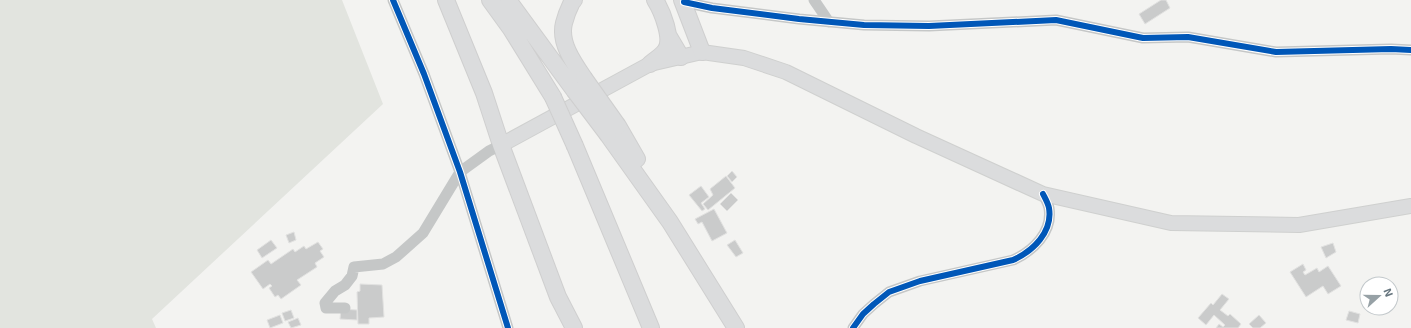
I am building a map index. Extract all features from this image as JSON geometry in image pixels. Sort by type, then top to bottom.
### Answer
[{"type":"highway","points":[[446,0],[484,93],[501,145],[558,297],[574,328]]},
{"type":"highway","points":[[490,0],[511,29],[554,97],[576,146],[651,328]]},
{"type":"highway","points":[[508,0],[579,84],[613,130],[736,328]]},
{"type":"highway","points":[[574,0],[563,24],[564,40],[579,84]]},
{"type":"highway","points":[[655,0],[662,12],[668,35],[681,57]]},
{"type":"highway","points":[[683,1],[702,52]]},
{"type":"highway","points":[[650,64],[666,50],[668,35]]},
{"type":"main road","points":[[501,145],[650,64],[702,52],[744,58],[786,72],[916,136],[1043,194],[1171,223],[1299,225],[1411,206]]},
{"type":"street","points":[[393,0],[424,74],[460,172],[508,328]]},
{"type":"street","points":[[814,0],[829,22]]},
{"type":"street","points":[[683,1],[712,8],[864,25],[929,26],[1056,20],[1143,38],[1188,36],[1276,52],[1391,49],[1411,50]]},
{"type":"street","points":[[345,308],[326,308],[325,303],[352,276],[354,266],[383,264],[396,257],[423,233],[460,172],[489,150],[501,145]]},
{"type":"street","points":[[853,328],[863,314],[889,292],[920,281],[1013,260],[1024,255],[1037,244],[1046,231],[1050,218],[1049,206],[1043,194]]},
{"type":"shaded area","points":[[0,0],[342,0],[383,104],[152,319],[156,328],[0,328]]},
{"type":"building","points":[[1161,0],[1166,0],[1170,8],[1145,24],[1139,14]]},
{"type":"building","points":[[732,171],[737,177],[732,182],[727,176]]},
{"type":"building","points":[[726,176],[735,188],[708,210],[703,204],[713,195],[710,189]]},
{"type":"building","points":[[701,186],[709,197],[701,203],[705,209],[702,211],[689,195]]},
{"type":"building","points":[[731,193],[738,200],[727,211],[720,204]]},
{"type":"building","points":[[714,209],[727,233],[712,241],[702,222],[698,224],[695,219]]},
{"type":"building","points":[[294,232],[296,240],[289,243],[286,235]]},
{"type":"building","points":[[271,240],[277,248],[262,258],[257,250]]},
{"type":"building","points":[[735,240],[743,253],[736,257],[727,245]]},
{"type":"building","points":[[318,242],[323,249],[320,251],[324,257],[315,263],[317,267],[297,280],[301,285],[281,299],[278,295],[275,297],[269,288],[272,286],[270,284],[263,289],[251,272],[268,260],[271,264],[293,249],[295,252],[304,246],[306,249]]},
{"type":"building","points":[[1333,243],[1336,252],[1326,258],[1321,247]]},
{"type":"building","points":[[1303,264],[1306,270],[1303,272],[1305,275],[1317,268],[1319,272],[1328,266],[1341,286],[1328,294],[1323,286],[1306,297],[1290,272]]},
{"type":"building","points":[[360,284],[382,285],[384,317],[369,318],[369,324],[358,324],[357,292],[360,291]]},
{"type":"building","points":[[1222,294],[1229,299],[1220,310],[1228,316],[1230,314],[1241,324],[1238,328],[1216,328],[1219,324],[1223,327],[1225,325],[1214,315],[1206,325],[1198,318],[1211,303],[1213,305]]},
{"type":"building","points":[[341,309],[357,310],[357,320],[340,319]]},
{"type":"building","points":[[291,310],[294,318],[285,321],[282,313]]},
{"type":"building","points":[[1349,311],[1359,314],[1358,323],[1346,320]]},
{"type":"building","points":[[280,315],[283,323],[270,328],[267,320]]},
{"type":"building","points":[[1259,315],[1266,323],[1260,328],[1253,328],[1249,324]]},
{"type":"building","points":[[298,318],[301,325],[291,328],[288,322]]},
{"type":"cycle path","points":[[393,0],[424,74],[460,172],[508,328]]},
{"type":"cycle path","points":[[684,2],[712,8],[799,19],[864,25],[929,26],[1056,20],[1143,38],[1188,37],[1276,52],[1391,49],[1411,50]]},
{"type":"cycle path","points":[[853,328],[863,314],[889,292],[920,281],[1013,260],[1028,251],[1040,240],[1048,225],[1049,208],[1043,194]]}]
